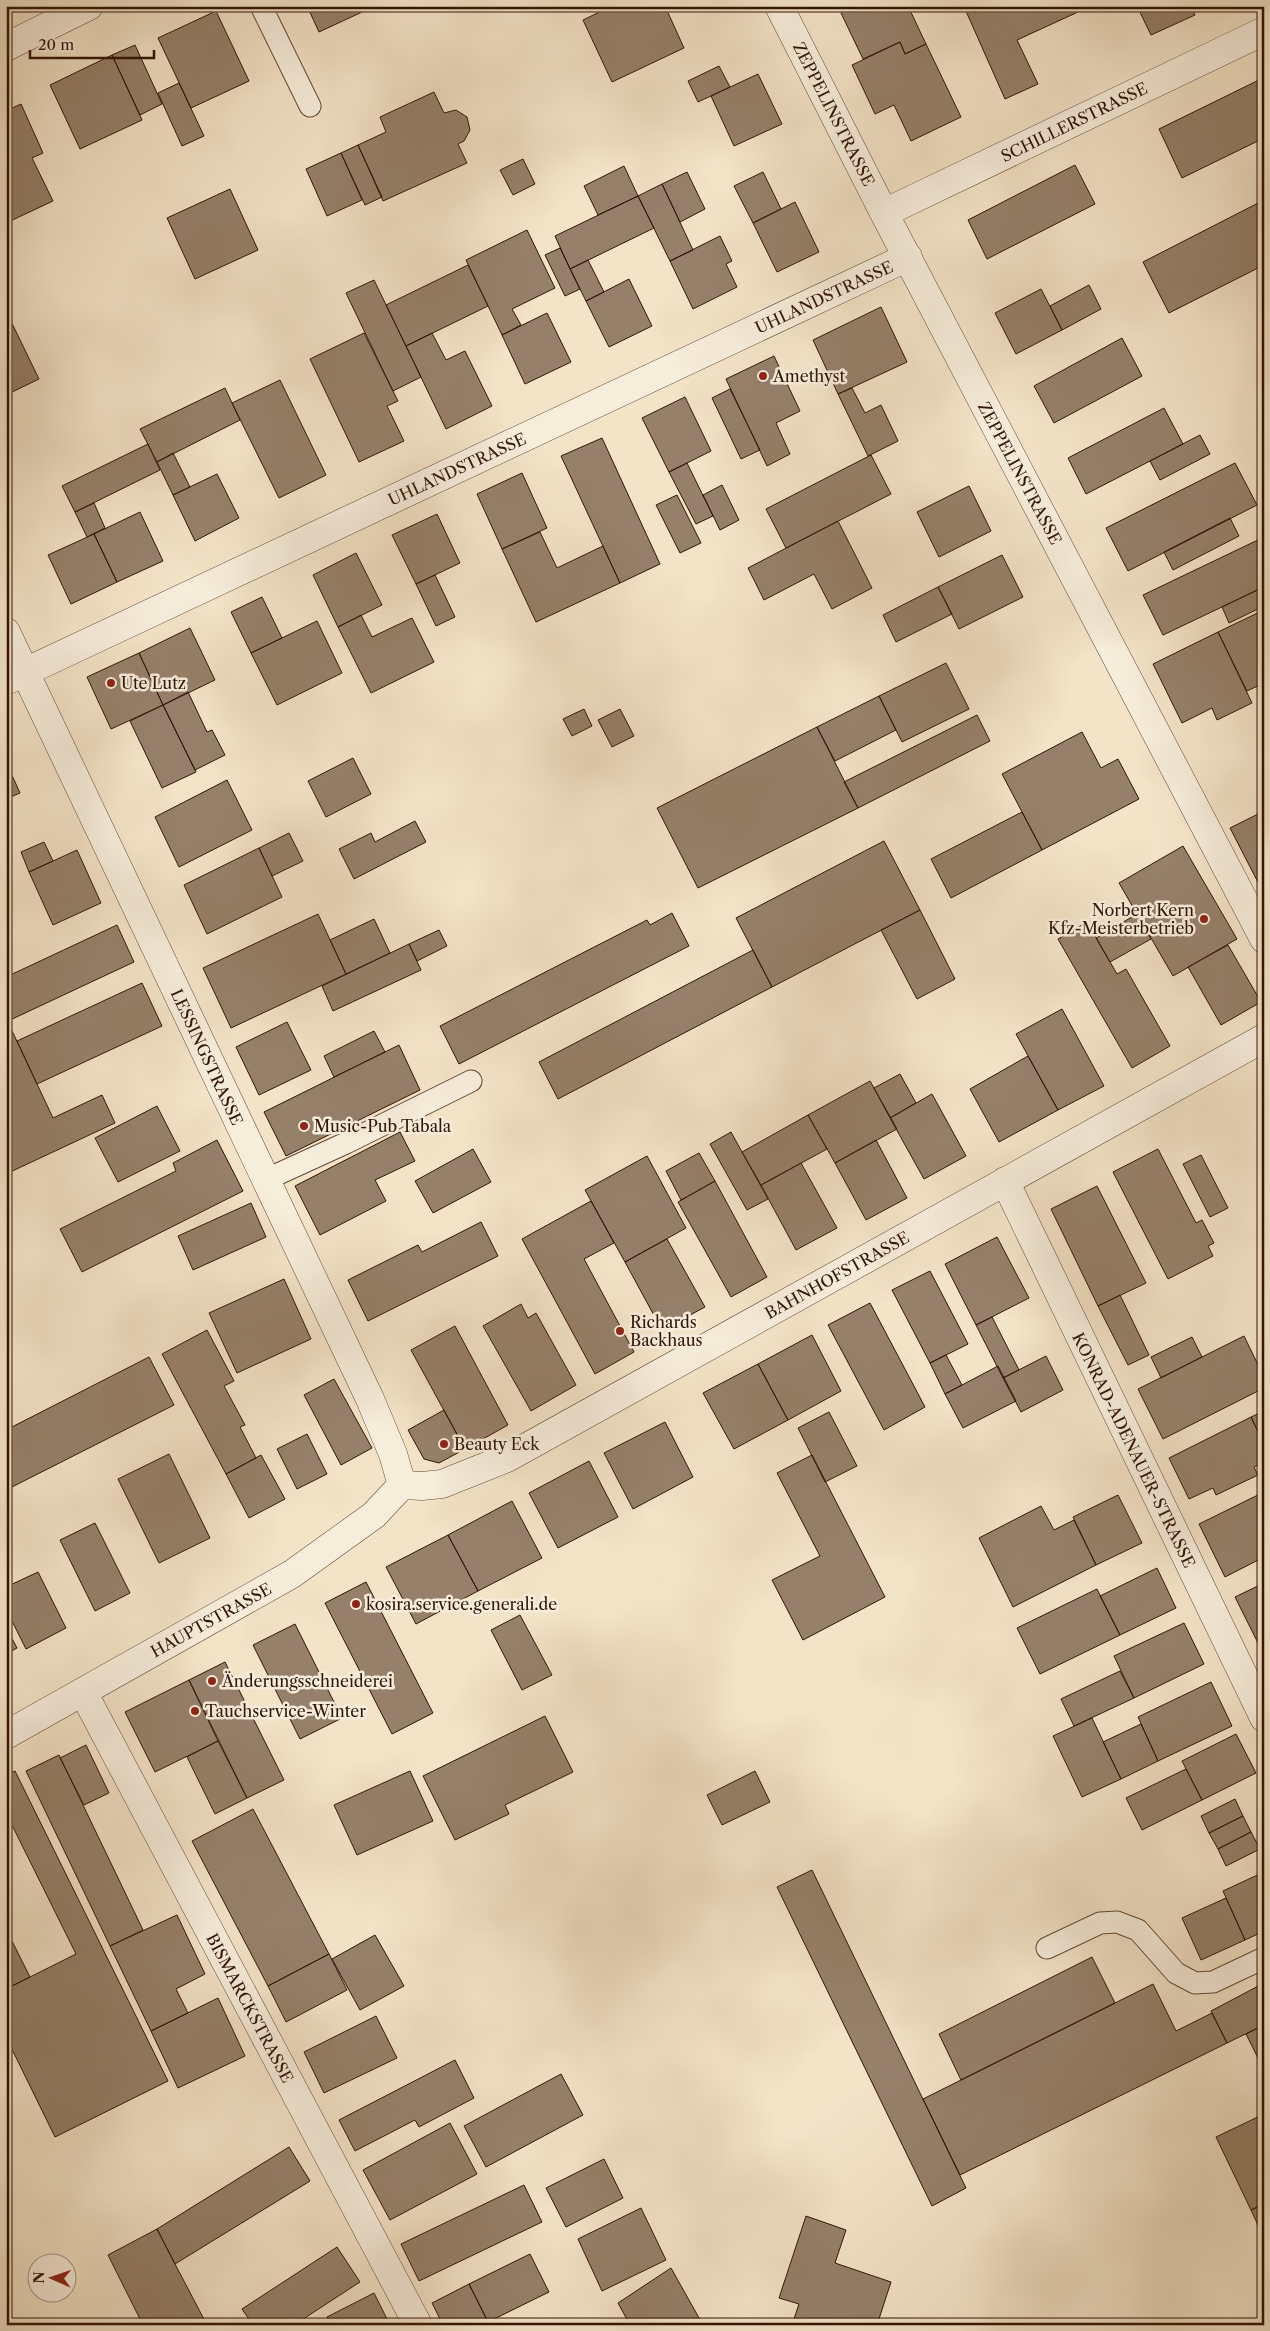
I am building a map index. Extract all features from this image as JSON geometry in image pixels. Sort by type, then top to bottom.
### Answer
[{"type":"street","points":[[6,47],[89,6]]},
{"type":"street","name":"ZEPPELINSTRASSE","points":[[779,6],[884,212],[1264,939]]},
{"type":"street","name":"SCHILLERSTRASSE","points":[[884,212],[1264,31]]},
{"type":"street","name":"UHLANDSTRASSE","points":[[16,676],[908,257]]},
{"type":"street","name":"LESSINGSTRASSE","points":[[6,632],[16,676],[265,1180],[370,1399],[393,1454],[402,1485]]},
{"type":"street","name":"BAHNHOFSTRASSE","points":[[402,1485],[442,1484],[506,1458],[1264,1038]]},
{"type":"street","name":"KONRAD-ADENAUER-STRASSE","points":[[1005,1181],[1264,1718]]},
{"type":"street","name":"HAUPTSTRASSE","points":[[6,1735],[292,1574],[374,1514],[402,1485]]},
{"type":"street","name":"BISMARCKSTRASSE","points":[[83,1692],[418,2325]]},
{"type":"lane","points":[[261,6],[310,106]]},
{"type":"lane","points":[[265,1180],[346,1143],[471,1081]]},
{"type":"lane","points":[[1047,1948],[1100,1923],[1117,1922],[1138,1930],[1176,1973],[1195,1983],[1213,1982],[1264,1958]]},
{"type":"building","points":[[307,6],[375,6],[319,32]]},
{"type":"building","points":[[612,6],[665,6],[684,48],[612,82],[583,20]]},
{"type":"building","points":[[845,6],[856,6],[847,11]]},
{"type":"building","points":[[856,6],[908,6],[926,44],[905,54],[900,42],[863,59],[841,13]]},
{"type":"building","points":[[971,6],[1075,6],[1078,12],[1017,40],[1038,84],[1005,99],[965,9]]},
{"type":"building","points":[[1075,6],[1090,6],[1078,12]]},
{"type":"building","points":[[1137,6],[1191,6],[1195,15],[1151,35]]},
{"type":"building","points":[[216,11],[249,81],[191,108],[158,38]]},
{"type":"building","points":[[900,42],[905,54],[926,44],[961,117],[911,141],[894,105],[875,114],[852,65]]},
{"type":"building","points":[[135,45],[162,104],[140,115],[112,55]]},
{"type":"building","points":[[112,55],[142,120],[80,149],[50,85]]},
{"type":"building","points":[[719,66],[730,87],[698,102],[688,81]]},
{"type":"building","points":[[758,74],[782,124],[734,146],[711,96]]},
{"type":"building","points":[[1261,79],[1264,85],[1264,138],[1182,178],[1159,129]]},
{"type":"building","points":[[179,83],[204,136],[182,146],[158,93]]},
{"type":"building","points":[[434,92],[444,113],[456,110],[467,117],[470,130],[464,141],[458,144],[467,163],[383,201],[358,145],[386,132],[380,117]]},
{"type":"building","points":[[21,104],[43,153],[32,158],[53,201],[6,223],[6,111]]},
{"type":"building","points":[[358,145],[382,197],[365,205],[341,153]]},
{"type":"building","points":[[341,153],[362,200],[327,216],[306,169]]},
{"type":"building","points":[[523,159],[535,184],[513,195],[500,170]]},
{"type":"building","points":[[1075,165],[1095,204],[987,259],[968,220]]},
{"type":"building","points":[[624,166],[638,196],[598,215],[584,186]]},
{"type":"building","points":[[687,172],[705,209],[680,222],[662,184]]},
{"type":"building","points":[[763,172],[781,209],[753,223],[734,186]]},
{"type":"building","points":[[662,184],[693,250],[670,261],[638,196]]},
{"type":"building","points":[[230,189],[258,250],[195,279],[167,218]]},
{"type":"building","points":[[638,196],[654,228],[570,269],[555,236]]},
{"type":"building","points":[[1264,200],[1264,265],[1169,313],[1143,262]]},
{"type":"building","points":[[795,202],[819,252],[777,272],[753,223]]},
{"type":"building","points":[[527,230],[555,288],[512,309],[521,325],[502,335],[466,260]]},
{"type":"building","points":[[720,236],[732,261],[726,264],[737,287],[693,309],[670,261]]},
{"type":"building","points":[[560,248],[580,289],[565,296],[545,255]]},
{"type":"building","points":[[588,260],[604,292],[586,301],[570,269]]},
{"type":"building","points":[[468,265],[488,306],[406,346],[386,305]]},
{"type":"building","points":[[629,279],[652,326],[609,347],[586,301]]},
{"type":"building","points":[[374,280],[421,377],[393,391],[346,293]]},
{"type":"building","points":[[1089,285],[1101,309],[1062,330],[1050,306]]},
{"type":"building","points":[[1041,289],[1062,330],[1016,354],[995,313]]},
{"type":"building","points":[[881,307],[907,362],[838,394],[813,340]]},
{"type":"building","points":[[6,311],[39,379],[6,395]]},
{"type":"building","points":[[547,313],[571,362],[525,384],[502,335]]},
{"type":"building","points":[[364,333],[398,401],[387,406],[404,441],[359,462],[310,359]]},
{"type":"building","points":[[432,333],[446,360],[465,351],[492,406],[446,429],[406,346]]},
{"type":"building","points":[[1122,338],[1142,376],[1054,423],[1034,386]]},
{"type":"building","points":[[774,356],[800,411],[776,423],[790,454],[767,466],[726,379]]},
{"type":"building","points":[[280,380],[326,475],[279,498],[232,403]]},
{"type":"building","points":[[225,388],[240,420],[157,462],[140,429]]},
{"type":"building","points":[[852,388],[865,413],[881,405],[898,441],[868,456],[838,394]]},
{"type":"building","points":[[730,389],[760,450],[741,459],[712,398]]},
{"type":"building","points":[[685,397],[711,451],[669,472],[642,418]]},
{"type":"building","points":[[1164,408],[1183,444],[1086,494],[1068,458]]},
{"type":"building","points":[[1200,435],[1210,454],[1160,480],[1150,461]]},
{"type":"building","points":[[602,438],[660,564],[620,583],[561,456]]},
{"type":"building","points":[[148,444],[160,470],[75,512],[62,486]]},
{"type":"building","points":[[173,453],[190,487],[173,495],[157,462]]},
{"type":"building","points":[[871,455],[891,494],[786,548],[766,509]]},
{"type":"building","points":[[687,463],[713,516],[696,524],[669,472]]},
{"type":"building","points":[[1235,463],[1257,505],[1128,571],[1106,528]]},
{"type":"building","points":[[522,473],[547,528],[502,549],[477,494]]},
{"type":"building","points":[[217,474],[239,518],[195,541],[173,495]]},
{"type":"building","points":[[722,485],[739,520],[720,530],[703,495]]},
{"type":"building","points":[[969,486],[991,531],[939,557],[917,512]]},
{"type":"building","points":[[677,495],[701,543],[680,553],[656,505]]},
{"type":"building","points":[[94,503],[105,528],[87,537],[75,512]]},
{"type":"building","points":[[140,512],[163,561],[117,582],[94,534]]},
{"type":"building","points":[[437,514],[460,563],[416,584],[392,535]]},
{"type":"building","points":[[1230,518],[1239,536],[1173,570],[1164,552]]},
{"type":"building","points":[[838,521],[872,588],[832,609],[814,574],[764,600],[748,568]]},
{"type":"building","points":[[540,532],[557,568],[603,546],[620,583],[536,622],[502,549]]},
{"type":"building","points":[[94,534],[117,582],[71,604],[48,555]]},
{"type":"building","points":[[1262,538],[1264,587],[1163,635],[1143,595]]},
{"type":"building","points":[[356,553],[382,605],[338,627],[313,575]]},
{"type":"building","points":[[1002,555],[1023,597],[959,629],[938,587]]},
{"type":"building","points":[[435,575],[455,617],[436,626],[416,584]]},
{"type":"building","points":[[938,587],[952,614],[896,642],[883,615]]},
{"type":"building","points":[[1263,587],[1264,606],[1229,623],[1222,607]]},
{"type":"building","points":[[262,597],[282,638],[251,653],[231,612]]},
{"type":"building","points":[[1264,610],[1264,683],[1247,691],[1218,632]]},
{"type":"building","points":[[361,615],[372,637],[412,618],[434,662],[371,693],[338,627]]},
{"type":"building","points":[[317,621],[342,673],[277,705],[251,653]]},
{"type":"building","points":[[190,628],[215,680],[163,705],[139,653]]},
{"type":"building","points":[[1218,632],[1252,703],[1217,720],[1212,708],[1182,723],[1153,664]]},
{"type":"building","points":[[139,653],[163,705],[111,729],[87,677]]},
{"type":"building","points":[[946,663],[969,709],[902,742],[879,696]]},
{"type":"building","points":[[188,692],[207,732],[212,730],[225,755],[195,770],[163,705]]},
{"type":"building","points":[[879,696],[896,730],[835,761],[817,727]]},
{"type":"building","points":[[163,705],[196,772],[162,788],[130,721]]},
{"type":"building","points":[[584,709],[592,726],[572,736],[563,719]]},
{"type":"building","points":[[620,709],[634,736],[612,747],[598,720]]},
{"type":"building","points":[[977,715],[990,741],[858,808],[844,782]]},
{"type":"building","points":[[817,727],[858,808],[698,888],[657,808]]},
{"type":"building","points":[[1082,732],[1101,768],[1118,759],[1139,799],[1042,850],[1002,774]]},
{"type":"building","points":[[353,758],[371,794],[326,817],[308,781]]},
{"type":"building","points":[[6,762],[20,793],[6,799]]},
{"type":"building","points":[[227,780],[252,830],[179,867],[155,817]]},
{"type":"building","points":[[1264,811],[1264,894],[1230,828]]},
{"type":"building","points":[[1022,812],[1042,850],[951,898],[931,859]]},
{"type":"building","points":[[415,821],[426,842],[354,879],[339,849],[371,833],[375,842]]},
{"type":"building","points":[[289,833],[303,861],[272,876],[259,848]]},
{"type":"building","points":[[884,841],[920,910],[772,987],[736,918]]},
{"type":"building","points":[[44,842],[53,861],[29,872],[21,852]]},
{"type":"building","points":[[1183,846],[1237,939],[1173,976],[1119,883]]},
{"type":"building","points":[[259,848],[282,897],[207,934],[184,885]]},
{"type":"building","points":[[77,850],[101,903],[53,925],[29,872]]},
{"type":"building","points":[[920,910],[955,979],[917,999],[881,930]]},
{"type":"building","points":[[672,913],[689,946],[459,1064],[440,1026],[647,920],[650,925]]},
{"type":"building","points":[[318,914],[346,974],[231,1028],[203,968]]},
{"type":"building","points":[[1137,914],[1151,939],[1110,962],[1096,938]]},
{"type":"building","points":[[374,919],[390,953],[346,974],[330,940]]},
{"type":"building","points":[[1087,922],[1117,974],[1126,969],[1170,1046],[1132,1068],[1058,939]]},
{"type":"building","points":[[117,925],[134,962],[8,1021],[6,977]]},
{"type":"building","points":[[439,930],[447,946],[417,961],[409,944]]},
{"type":"building","points":[[409,944],[421,970],[333,1011],[322,986]]},
{"type":"building","points":[[1228,945],[1261,1002],[1221,1025],[1188,967]]},
{"type":"building","points":[[753,950],[772,987],[558,1099],[539,1062]]},
{"type":"building","points":[[142,983],[162,1026],[37,1084],[17,1041]]},
{"type":"building","points":[[1062,1009],[1104,1086],[1058,1110],[1016,1034]]},
{"type":"building","points":[[6,1018],[53,1118],[102,1095],[115,1123],[6,1174]]},
{"type":"building","points":[[287,1022],[311,1070],[259,1095],[236,1047]]},
{"type":"building","points":[[374,1031],[385,1052],[334,1077],[324,1056]]},
{"type":"building","points":[[399,1045],[420,1090],[286,1156],[264,1112]]},
{"type":"building","points":[[1028,1056],[1058,1110],[999,1142],[970,1089]]},
{"type":"building","points":[[900,1074],[916,1103],[890,1118],[874,1088]]},
{"type":"building","points":[[870,1081],[897,1129],[835,1163],[808,1115]]},
{"type":"building","points":[[932,1094],[966,1156],[924,1179],[890,1118]]},
{"type":"building","points":[[157,1106],[180,1151],[118,1182],[95,1138]]},
{"type":"building","points":[[808,1115],[827,1149],[761,1185],[742,1152]]},
{"type":"building","points":[[400,1132],[415,1161],[375,1180],[386,1201],[320,1235],[295,1186]]},
{"type":"building","points":[[731,1132],[768,1199],[747,1210],[710,1144]]},
{"type":"building","points":[[217,1140],[243,1191],[82,1272],[60,1229],[176,1171],[173,1163]]},
{"type":"building","points":[[876,1140],[907,1198],[866,1220],[835,1163]]},
{"type":"building","points":[[473,1149],[491,1182],[433,1213],[415,1181]]},
{"type":"building","points":[[1158,1149],[1196,1223],[1202,1220],[1214,1243],[1208,1246],[1213,1256],[1168,1279],[1113,1172]]},
{"type":"building","points":[[699,1153],[715,1181],[681,1200],[666,1171]]},
{"type":"building","points":[[1201,1155],[1228,1208],[1210,1217],[1183,1164]]},
{"type":"building","points":[[647,1156],[686,1228],[625,1262],[585,1190]]},
{"type":"building","points":[[801,1163],[837,1228],[796,1250],[761,1185]]},
{"type":"building","points":[[715,1181],[767,1277],[731,1297],[678,1202]]},
{"type":"building","points":[[1097,1186],[1146,1283],[1098,1306],[1051,1209]]},
{"type":"building","points":[[591,1201],[614,1243],[584,1259],[634,1352],[595,1374],[522,1239]]},
{"type":"building","points":[[251,1203],[266,1237],[193,1270],[178,1236]]},
{"type":"building","points":[[481,1222],[498,1256],[368,1321],[348,1280],[418,1245],[422,1252]]},
{"type":"building","points":[[997,1237],[1029,1298],[976,1325],[945,1264]]},
{"type":"building","points":[[667,1239],[705,1307],[662,1330],[625,1262]]},
{"type":"building","points":[[930,1271],[968,1344],[930,1363],[892,1290]]},
{"type":"building","points":[[284,1279],[311,1339],[237,1373],[209,1313]]},
{"type":"building","points":[[1120,1295],[1149,1355],[1128,1365],[1098,1306]]},
{"type":"building","points":[[870,1303],[925,1407],[884,1430],[828,1325]]},
{"type":"building","points":[[521,1304],[528,1318],[536,1313],[576,1385],[531,1411],[483,1326]]},
{"type":"building","points":[[992,1317],[1019,1370],[1003,1378],[976,1325]]},
{"type":"building","points":[[455,1326],[508,1425],[465,1449],[411,1350]]},
{"type":"building","points":[[207,1330],[234,1381],[224,1386],[245,1425],[240,1427],[256,1458],[226,1474],[162,1354]]},
{"type":"building","points":[[812,1335],[841,1391],[788,1420],[758,1364]]},
{"type":"building","points":[[1244,1336],[1264,1377],[1264,1388],[1163,1439],[1138,1389]]},
{"type":"building","points":[[1192,1337],[1202,1357],[1161,1378],[1151,1357]]},
{"type":"building","points":[[946,1355],[962,1385],[945,1394],[930,1363]]},
{"type":"building","points":[[1046,1356],[1063,1390],[1021,1412],[1003,1378]]},
{"type":"building","points":[[149,1357],[174,1405],[6,1490],[6,1430]]},
{"type":"building","points":[[758,1364],[788,1420],[734,1449],[703,1393]]},
{"type":"building","points":[[998,1366],[1016,1401],[963,1428],[945,1394]]},
{"type":"building","points":[[334,1379],[372,1448],[341,1465],[304,1395]]},
{"type":"building","points":[[444,1410],[465,1449],[439,1463],[424,1459],[408,1430]]},
{"type":"building","points":[[1264,1411],[1264,1444],[1251,1417]]},
{"type":"building","points":[[829,1412],[857,1466],[825,1482],[798,1428]]},
{"type":"building","points":[[1251,1417],[1264,1444],[1264,1462],[1254,1467],[1258,1475],[1216,1495],[1213,1488],[1189,1499],[1169,1458]]},
{"type":"building","points":[[665,1422],[693,1477],[633,1509],[604,1453]]},
{"type":"building","points":[[307,1434],[327,1474],[297,1489],[277,1449]]},
{"type":"building","points":[[169,1454],[210,1538],[159,1563],[118,1479]]},
{"type":"building","points":[[261,1455],[285,1499],[249,1518],[226,1474]]},
{"type":"building","points":[[812,1455],[885,1597],[803,1640],[772,1580],[820,1556],[777,1473]]},
{"type":"building","points":[[589,1461],[618,1517],[558,1548],[529,1493]]},
{"type":"building","points":[[1264,1492],[1264,1557],[1225,1577],[1199,1524]]},
{"type":"building","points":[[1118,1495],[1142,1543],[1096,1565],[1073,1517]]},
{"type":"building","points":[[512,1501],[542,1558],[478,1591],[448,1535]]},
{"type":"building","points":[[1041,1506],[1054,1530],[1074,1520],[1096,1565],[1013,1607],[979,1538]]},
{"type":"building","points":[[95,1523],[130,1593],[95,1611],[60,1540]]},
{"type":"building","points":[[448,1535],[478,1591],[416,1624],[386,1567]]},
{"type":"building","points":[[1157,1568],[1176,1608],[1120,1635],[1100,1596]]},
{"type":"building","points":[[38,1572],[66,1628],[26,1649],[6,1609],[6,1587]]},
{"type":"building","points":[[366,1582],[433,1713],[392,1734],[325,1603]]},
{"type":"building","points":[[1264,1583],[1264,1648],[1261,1649],[1235,1597]]},
{"type":"building","points":[[1097,1589],[1120,1635],[1040,1674],[1017,1628]]},
{"type":"building","points":[[520,1615],[552,1675],[522,1690],[491,1630]]},
{"type":"building","points":[[1184,1623],[1204,1664],[1134,1698],[1114,1656]]},
{"type":"building","points":[[295,1624],[342,1718],[300,1739],[253,1645]]},
{"type":"building","points":[[6,1627],[17,1648],[6,1654]]},
{"type":"building","points":[[225,1662],[284,1780],[247,1798],[189,1680]]},
{"type":"building","points":[[1120,1671],[1134,1698],[1074,1726],[1061,1699]]},
{"type":"building","points":[[189,1680],[218,1741],[155,1772],[125,1712]]},
{"type":"building","points":[[1211,1682],[1232,1726],[1158,1761],[1138,1717]]},
{"type":"building","points":[[545,1716],[573,1772],[505,1805],[509,1814],[455,1840],[423,1776]]},
{"type":"building","points":[[1092,1718],[1121,1779],[1082,1797],[1053,1736]]},
{"type":"building","points":[[1141,1724],[1158,1761],[1121,1779],[1103,1742]]},
{"type":"building","points":[[1236,1734],[1256,1773],[1202,1800],[1182,1761]]},
{"type":"building","points":[[218,1741],[247,1798],[215,1814],[187,1757]]},
{"type":"building","points":[[86,1745],[109,1793],[84,1805],[60,1758]]},
{"type":"building","points":[[59,1755],[143,1930],[110,1946],[26,1771]]},
{"type":"building","points":[[1186,1769],[1202,1800],[1142,1830],[1126,1798]]},
{"type":"building","points":[[15,1771],[168,2081],[55,2137],[6,2037],[6,1989],[76,1954],[6,1813],[6,1775]]},
{"type":"building","points":[[410,1771],[433,1821],[357,1855],[334,1805]]},
{"type":"building","points":[[755,1771],[770,1802],[722,1825],[707,1795]]},
{"type":"building","points":[[1235,1799],[1243,1816],[1209,1833],[1201,1816]]},
{"type":"building","points":[[253,1809],[329,1954],[268,1986],[192,1841]]},
{"type":"building","points":[[1243,1816],[1251,1832],[1218,1849],[1209,1833]]},
{"type":"building","points":[[1251,1832],[1260,1849],[1226,1866],[1218,1849]]},
{"type":"building","points":[[812,1870],[966,2188],[932,2206],[777,1887]]},
{"type":"building","points":[[1264,1872],[1264,1931],[1245,1940],[1223,1891]]},
{"type":"building","points":[[1226,1898],[1245,1940],[1201,1960],[1182,1918]]},
{"type":"building","points":[[177,1915],[205,1974],[176,1989],[188,2013],[151,2031],[110,1946]]},
{"type":"building","points":[[6,1929],[30,1977],[6,1989]]},
{"type":"building","points":[[375,1935],[404,1986],[360,2010],[332,1959]]},
{"type":"building","points":[[329,1954],[347,1990],[286,2022],[268,1986]]},
{"type":"building","points":[[1092,1957],[1115,2003],[961,2080],[939,2034]]},
{"type":"building","points":[[1264,1983],[1264,2025],[1227,2043],[1211,2011]]},
{"type":"building","points":[[1153,1984],[1176,2031],[1212,2013],[1227,2043],[960,2175],[923,2099]]},
{"type":"building","points":[[218,1998],[245,2056],[178,2088],[151,2031]]},
{"type":"building","points":[[376,2016],[397,2058],[324,2093],[304,2052]]},
{"type":"building","points":[[1264,2025],[1264,2070],[1246,2034]]},
{"type":"building","points":[[455,2060],[474,2098],[419,2127],[415,2120],[355,2151],[339,2120]]},
{"type":"building","points":[[561,2074],[583,2115],[486,2167],[464,2126]]},
{"type":"building","points":[[1264,2114],[1264,2204],[1251,2210],[1216,2137]]},
{"type":"building","points":[[450,2123],[477,2174],[390,2220],[363,2170]]},
{"type":"building","points":[[289,2147],[310,2181],[175,2264],[157,2229]]},
{"type":"building","points":[[604,2159],[623,2198],[566,2227],[546,2188]]},
{"type":"building","points":[[524,2185],[542,2222],[419,2281],[401,2244]]},
{"type":"building","points":[[1264,2204],[1264,2238],[1251,2210]]},
{"type":"building","points":[[641,2208],[666,2260],[602,2291],[578,2239]]},
{"type":"building","points":[[806,2216],[846,2230],[835,2263],[891,2282],[877,2325],[861,2325],[852,2322],[851,2325],[792,2325],[799,2304],[779,2298]]},
{"type":"building","points":[[157,2229],[207,2325],[143,2325],[108,2255]]},
{"type":"building","points":[[337,2247],[360,2282],[294,2325],[253,2325],[242,2309]]},
{"type":"building","points":[[530,2254],[549,2292],[488,2322],[469,2284]]},
{"type":"building","points":[[671,2268],[703,2325],[630,2325],[618,2303]]},
{"type":"building","points":[[469,2284],[488,2322],[482,2325],[443,2325],[432,2303]]},
{"type":"building","points":[[374,2293],[390,2325],[331,2325],[327,2317]]},
{"type":"place","name":"Amethyst","points":[[763,376]]},
{"type":"place","name":"Ute Lutz","points":[[111,683]]},
{"type":"place","name":"Norbert Kern Kfz-Meisterbetrieb","points":[[1204,919]]},
{"type":"place","name":"Music-Pub Tabala","points":[[304,1126]]},
{"type":"place","name":"Richards Backhaus","points":[[620,1331]]},
{"type":"place","name":"Beauty Eck","points":[[444,1444]]},
{"type":"place","name":"kosira.service.generali.de","points":[[356,1604]]},
{"type":"place","name":"Änderungsschneiderei","points":[[212,1681]]},
{"type":"place","name":"Tauchservice-Winter","points":[[195,1711]]}]
